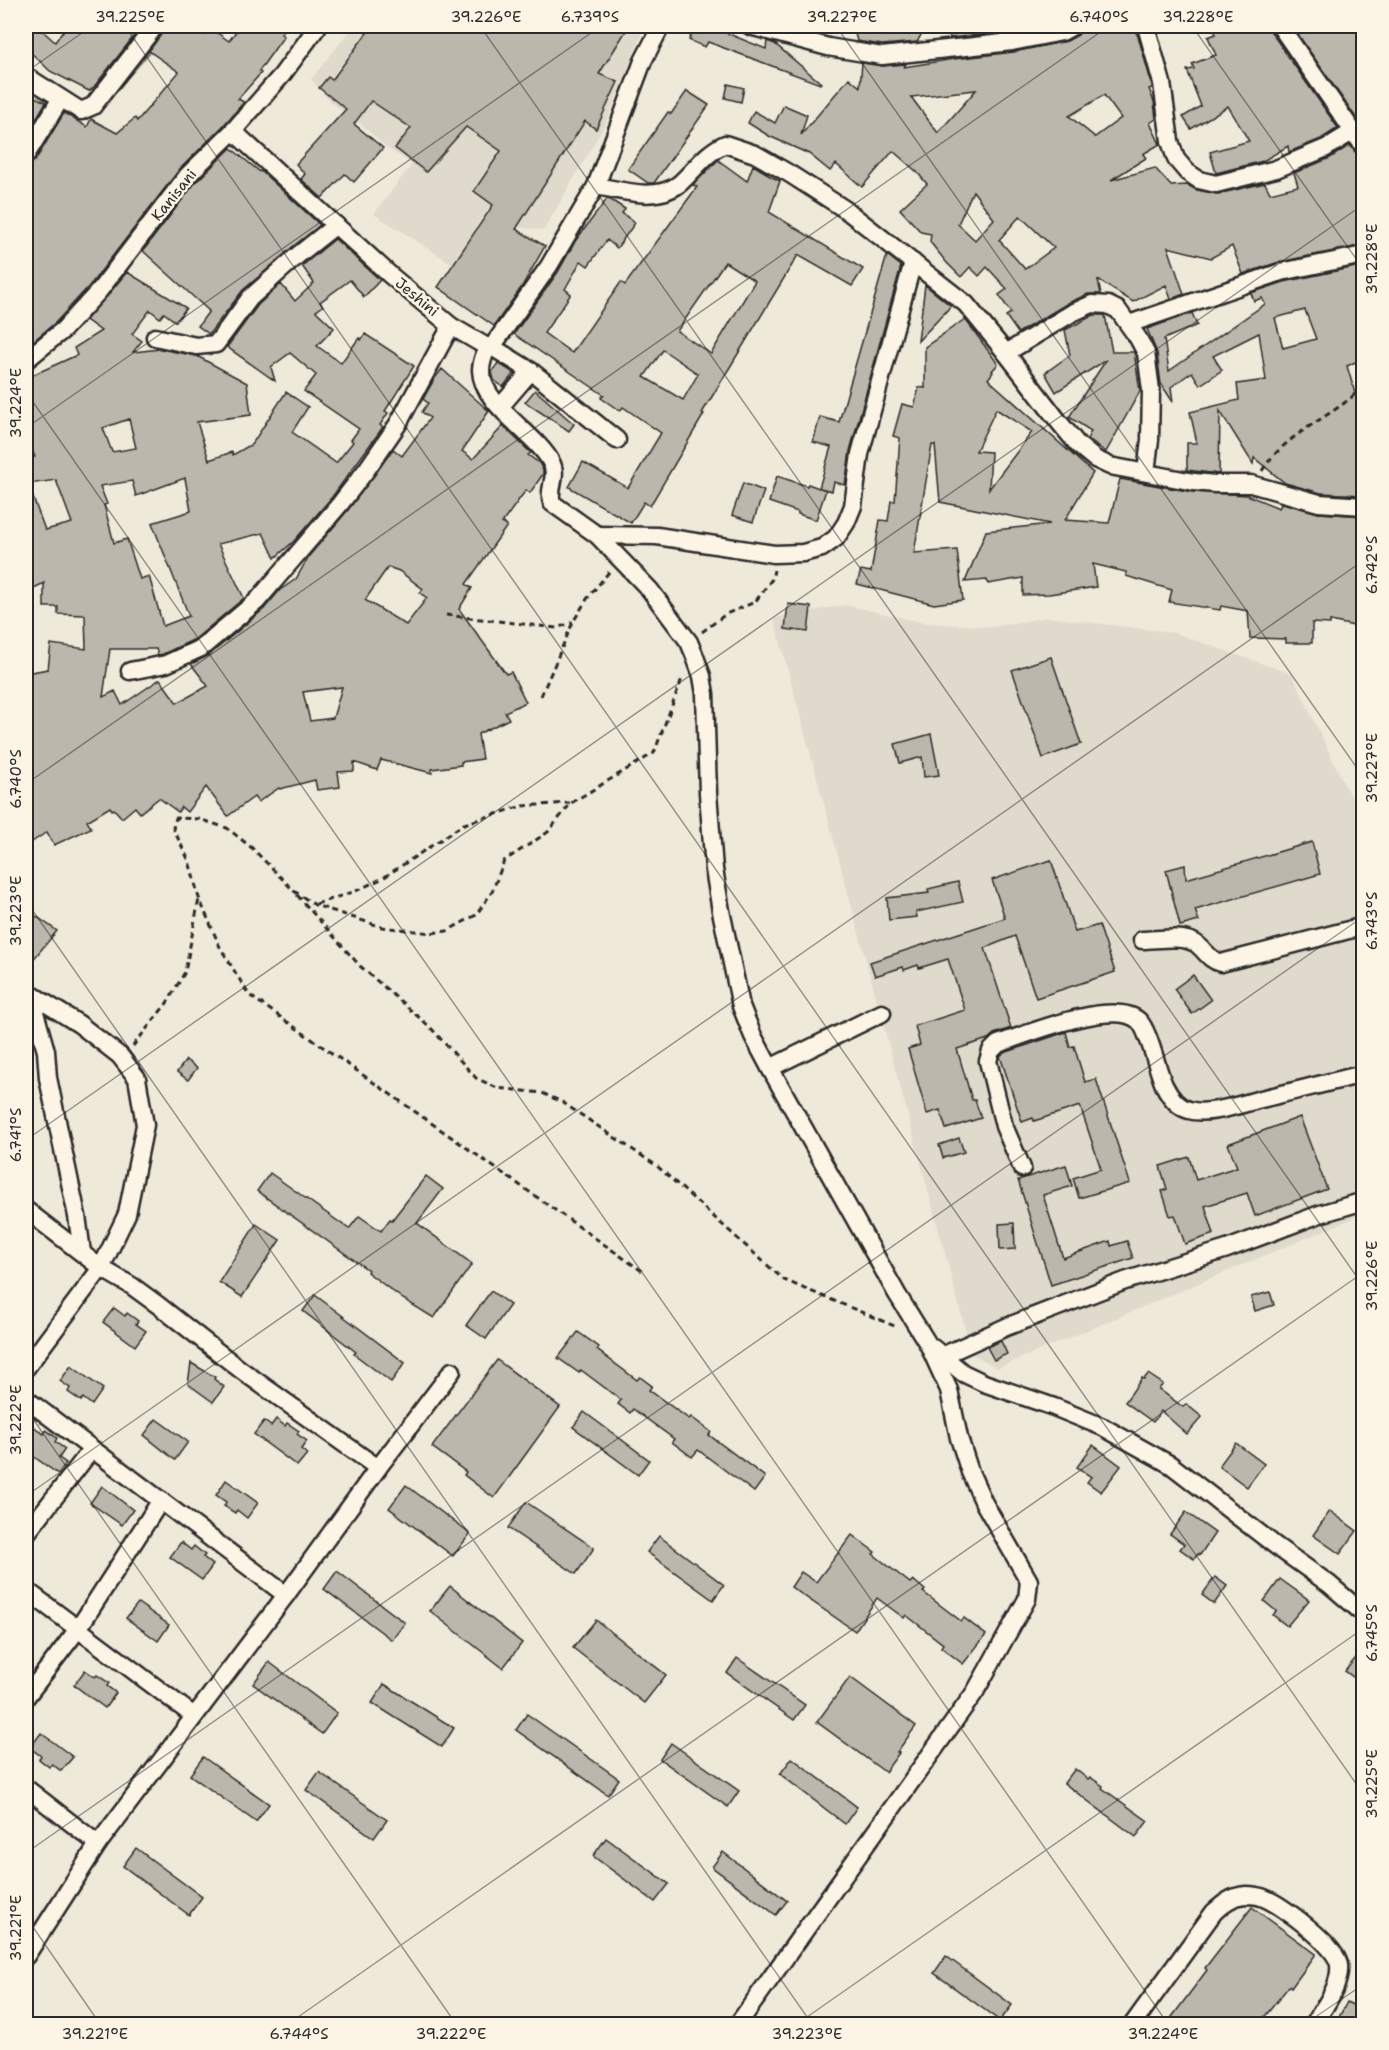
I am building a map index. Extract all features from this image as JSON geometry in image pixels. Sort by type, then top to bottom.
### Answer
[{"type":"street","points":[[26,76],[60,100],[81,111],[93,106],[155,26]]},
{"type":"street","name":"Kanisani","points":[[26,360],[63,330],[99,291],[187,176],[233,131],[282,75],[318,26]]},
{"type":"street","points":[[661,26],[643,61],[596,186],[549,266],[489,347],[481,371],[490,393],[500,406],[551,461],[554,477],[550,493],[552,503],[597,535],[650,590],[692,648],[702,676],[705,694],[708,793],[714,869],[741,1006],[753,1036],[770,1068],[897,1294],[928,1344],[950,1390],[959,1438],[970,1472],[984,1503],[1029,1581],[1027,1599],[975,1692],[738,2025]]},
{"type":"street","points":[[750,26],[828,47],[882,56],[1012,42],[1062,32],[1073,26]]},
{"type":"street","points":[[1146,26],[1162,83],[1170,141],[1176,159],[1187,172],[1198,180],[1216,184],[1276,169],[1326,148],[1352,132]]},
{"type":"street","points":[[1280,26],[1364,147]]},
{"type":"street","points":[[26,155],[60,100]]},
{"type":"street","name":"Jeshini","points":[[233,131],[390,275],[451,326],[531,371],[617,440]]},
{"type":"street","points":[[596,186],[639,194],[665,191],[678,184],[713,150],[725,144],[734,145],[756,154],[846,210],[966,304],[1078,445],[1095,459],[1110,466],[1215,484],[1251,484],[1319,503],[1364,506]]},
{"type":"street","points":[[155,337],[196,346],[216,344],[250,298],[336,225]]},
{"type":"street","points":[[1129,324],[1281,272],[1364,255]]},
{"type":"street","points":[[597,535],[657,536],[774,554],[803,553],[822,548],[836,538],[846,523],[852,507],[860,454],[913,262]]},
{"type":"street","points":[[1006,353],[1072,313],[1092,304],[1108,305],[1118,310],[1146,353],[1151,390],[1150,440],[1146,471]]},
{"type":"street","points":[[130,671],[166,664],[201,648],[257,601],[367,469],[398,424],[451,326]]},
{"type":"street","points":[[500,406],[531,371]]},
{"type":"street","points":[[1142,940],[1188,940],[1197,944],[1209,957],[1221,963],[1364,926]]},
{"type":"street","points":[[26,1368],[101,1268],[128,1214],[145,1125],[137,1078],[120,1056],[79,1024],[28,993]]},
{"type":"street","points":[[28,993],[46,1051],[48,1078],[77,1216],[82,1252]]},
{"type":"street","points":[[770,1068],[882,1013]]},
{"type":"street","points":[[1022,1168],[1004,1126],[988,1060],[991,1051],[998,1044],[1075,1019],[1105,1013],[1121,1014],[1138,1020],[1146,1031],[1157,1069],[1168,1093],[1177,1104],[1189,1110],[1205,1111],[1230,1107],[1364,1074]]},
{"type":"street","points":[[942,1356],[1006,1327],[1125,1281],[1227,1249],[1320,1214],[1364,1201]]},
{"type":"street","points":[[26,1210],[101,1268],[132,1286],[241,1370],[378,1468]]},
{"type":"street","points":[[928,1344],[963,1373],[1103,1427],[1171,1465],[1329,1584],[1364,1614]]},
{"type":"street","points":[[26,1956],[98,1844],[452,1371]]},
{"type":"street","points":[[26,1399],[286,1595]]},
{"type":"street","points":[[26,1534],[92,1449]]},
{"type":"street","points":[[26,1697],[78,1629],[161,1500]]},
{"type":"street","points":[[26,1590],[194,1716]]},
{"type":"street","points":[[26,1788],[98,1844]]},
{"type":"street","points":[[1133,2025],[1214,1912],[1226,1900],[1248,1895],[1263,1898],[1279,1906],[1332,1950],[1339,1964],[1335,1989],[1314,2025]]},
{"type":"path","points":[[1251,484],[1273,455],[1343,404],[1364,380]]},
{"type":"path","points":[[294,891],[315,905],[382,927],[431,933],[447,931],[476,915],[492,892],[504,861],[548,832],[571,803],[654,753],[692,648],[726,614],[755,602],[771,579],[775,566],[774,554]]},
{"type":"path","points":[[541,696],[573,622],[587,598],[620,559]]},
{"type":"path","points":[[446,615],[557,627],[573,622]]},
{"type":"path","points":[[315,905],[356,891],[383,878],[464,824],[522,806],[571,803]]},
{"type":"path","points":[[642,1271],[249,995],[220,947],[199,898],[189,861],[173,828],[176,818],[200,819],[227,828],[252,848],[294,891],[360,966],[430,1027],[476,1078],[497,1088],[542,1093],[562,1102],[657,1166],[784,1280],[902,1330]]},
{"type":"path","points":[[120,1056],[132,1047],[167,1003],[185,972],[199,898]]},
{"type":"shaded area","points":[[354,26],[645,26],[606,123],[544,230],[522,228],[488,209],[453,264],[374,214],[412,164],[387,148],[361,124],[333,104],[311,79]]},
{"type":"shaded area","points":[[845,605],[926,623],[993,627],[1047,617],[1175,633],[1292,674],[1347,790],[1363,814],[1363,1214],[998,1368],[972,1354],[774,618]]},
{"type":"building","points":[[26,26],[37,26],[55,42],[67,26],[142,26],[89,91],[50,71],[26,48]]},
{"type":"building","points":[[165,26],[192,26],[205,35],[210,28],[229,41],[240,26],[287,26],[281,34],[284,36],[259,71],[261,73],[238,99],[244,102],[179,170],[91,284],[56,322],[26,347],[26,165],[35,161],[64,113],[87,127],[91,119],[117,133],[135,118],[137,121],[179,72],[149,51]]},
{"type":"building","points":[[372,26],[464,26],[472,31],[476,26],[629,26],[599,74],[618,82],[596,129],[585,121],[516,229],[545,246],[521,288],[494,326],[438,287],[493,205],[474,191],[501,151],[466,127],[426,172],[395,148],[411,128],[371,101],[354,124],[383,148],[354,182],[345,174],[322,198],[301,179],[305,174],[296,164],[346,109],[319,88],[328,77],[332,80]]},
{"type":"building","points":[[695,26],[709,26],[766,49],[767,41],[775,44],[821,83],[708,42],[705,47],[689,40]]},
{"type":"building","points":[[853,26],[926,26],[917,42],[882,45],[857,41]]},
{"type":"building","points":[[947,26],[1041,26],[1010,32],[950,38]]},
{"type":"building","points":[[1083,26],[1132,26],[1138,36],[1152,85],[1149,89],[1154,102],[1156,119],[1150,123],[1160,144],[1143,154],[1146,158],[1111,180],[1155,168],[1171,186],[1187,185],[1197,190],[1218,194],[1265,183],[1270,193],[1298,186],[1294,173],[1330,158],[1350,145],[1356,153],[1364,157],[1364,245],[1279,262],[1243,274],[1232,246],[1211,258],[1168,247],[1184,294],[1171,299],[1166,285],[1133,302],[1098,280],[1101,294],[1088,294],[1068,303],[1018,333],[1006,316],[1011,313],[999,295],[1007,289],[987,267],[979,276],[970,267],[961,277],[930,242],[931,234],[921,232],[900,209],[927,184],[893,151],[862,187],[836,164],[830,171],[809,154],[769,136],[748,123],[754,111],[775,123],[784,105],[807,115],[801,135],[849,78],[860,87],[862,63],[883,66],[906,64],[904,67],[1014,52],[1067,41],[1078,35]],"holes":[[[976,90],[938,133],[911,97]],[[1104,95],[1121,118],[1095,137],[1069,116]],[[973,191],[994,219],[975,240],[958,224]],[[1020,216],[1054,248],[1025,269],[999,240]]]},
{"type":"building","points":[[1212,26],[1270,26],[1271,32],[1338,128],[1321,139],[1289,152],[1288,146],[1263,161],[1216,173],[1210,152],[1249,141],[1228,106],[1191,129],[1183,117],[1201,106],[1187,70],[1194,69],[1192,64],[1216,55],[1208,37],[1216,34]]},
{"type":"building","points":[[1292,26],[1364,26],[1364,119],[1359,122]]},
{"type":"building","points":[[728,84],[744,88],[741,102],[725,98]]},
{"type":"building","points":[[687,91],[709,105],[654,183],[648,183],[628,169],[668,112],[671,114]]},
{"type":"building","points":[[26,93],[46,102],[26,136]]},
{"type":"building","points":[[231,148],[261,171],[320,225],[243,290],[209,334],[198,326],[209,311],[143,251],[195,183]]},
{"type":"building","points":[[718,160],[747,181],[753,165],[780,181],[769,212],[863,269],[852,286],[798,255],[702,413],[704,414],[650,506],[644,502],[631,523],[569,487],[583,462],[628,488],[661,433],[623,407],[620,411],[601,398],[604,395],[514,334],[558,272],[576,240],[607,199],[611,200],[625,209],[622,213],[635,223],[617,248],[607,240],[588,266],[581,261],[565,289],[571,294],[544,333],[572,353],[621,282],[625,285],[697,187],[693,185]],"holes":[[[725,262],[755,281],[711,354],[677,331]],[[663,350],[698,374],[683,400],[644,377]]]},
{"type":"building","points":[[335,239],[380,280],[364,297],[350,280],[320,302],[323,306],[316,311],[334,328],[317,346],[341,363],[359,338],[361,340],[365,334],[414,366],[385,411],[388,413],[380,425],[383,427],[332,497],[294,541],[275,558],[263,533],[218,544],[244,598],[195,639],[163,654],[158,655],[156,649],[110,649],[103,697],[115,691],[122,705],[160,679],[177,703],[208,686],[191,664],[208,656],[264,609],[280,590],[296,579],[309,556],[348,510],[393,449],[402,456],[430,418],[422,412],[428,403],[423,399],[442,369],[489,411],[462,451],[473,459],[503,426],[531,453],[528,455],[539,463],[543,470],[543,474],[530,493],[526,490],[502,523],[507,526],[466,584],[472,588],[459,609],[506,674],[511,672],[526,702],[505,712],[509,719],[478,734],[482,759],[461,762],[461,765],[432,769],[432,773],[381,760],[377,770],[354,762],[354,771],[338,772],[340,787],[317,790],[315,780],[279,788],[258,802],[254,797],[228,816],[206,787],[187,812],[181,807],[178,812],[159,798],[140,813],[135,807],[122,818],[110,807],[87,821],[91,828],[54,845],[47,832],[32,842],[26,831],[26,673],[48,669],[51,644],[86,649],[85,615],[58,614],[58,607],[44,607],[44,583],[26,592],[26,459],[35,457],[26,436],[26,378],[77,355],[74,348],[101,331],[86,320],[127,272],[186,308],[176,322],[164,313],[160,318],[150,310],[132,334],[142,341],[133,352],[160,349],[197,356],[247,383],[251,415],[197,422],[209,460],[232,452],[233,455],[252,444],[286,392],[308,407],[292,432],[336,463],[353,442],[351,440],[359,429],[304,391],[316,375],[290,353],[271,367],[275,381],[227,347],[258,305],[281,284],[295,301],[314,283],[302,266]],"holes":[[[129,419],[136,448],[112,452],[103,428]],[[185,478],[191,511],[152,523],[189,616],[163,626],[149,576],[140,579],[127,539],[114,543],[104,505],[107,504],[100,486],[132,481],[136,496]],[[56,480],[72,523],[45,530],[28,484]],[[388,567],[399,571],[423,589],[420,593],[427,598],[406,625],[365,600]],[[342,687],[333,718],[310,721],[303,692]]]},
{"type":"building","points":[[887,255],[901,266],[850,451],[845,485],[834,482],[832,491],[820,488],[826,490],[816,520],[769,502],[777,476],[819,488],[831,447],[813,442],[820,417],[839,422]]},
{"type":"building","points":[[1360,266],[1364,275],[1364,358],[1347,366],[1357,400],[1364,398],[1364,495],[1321,493],[1285,483],[1254,458],[1253,464],[1220,411],[1219,474],[1187,470],[1187,443],[1197,443],[1190,412],[1239,400],[1237,384],[1266,380],[1259,333],[1213,356],[1222,370],[1200,385],[1192,372],[1171,387],[1173,402],[1161,384],[1157,353],[1147,329],[1192,313],[1197,325],[1164,339],[1169,371],[1265,304],[1262,298],[1254,301],[1251,293],[1284,282]],"holes":[[[1305,310],[1316,339],[1283,348],[1275,318]]]},
{"type":"building","points":[[925,285],[951,306],[918,341]]},
{"type":"building","points":[[1094,315],[1105,315],[1112,352],[1134,352],[1140,391],[1106,452],[1087,439],[1091,431],[1069,417],[1106,360],[1056,392],[1045,373],[1070,355],[1065,330]]},
{"type":"building","points":[[965,319],[998,364],[988,379],[1093,473],[1065,520],[1109,523],[1120,479],[1193,492],[1247,495],[1279,508],[1282,503],[1318,513],[1364,516],[1364,628],[1330,621],[1330,624],[1312,623],[1312,643],[1286,643],[1286,639],[1250,638],[1248,611],[1221,606],[1220,610],[1169,602],[1172,590],[1126,576],[1126,572],[1093,564],[1096,587],[1049,594],[1023,595],[1023,578],[988,584],[987,580],[965,582],[986,531],[1050,524],[940,502],[935,445],[932,445],[914,553],[957,550],[963,600],[934,604],[857,584],[861,570],[871,572],[880,520],[888,521],[891,501],[895,501],[900,438],[893,436],[902,404],[914,407],[919,387],[925,388],[925,347]],"holes":[[[996,409],[1032,432],[989,489],[991,452],[976,451]]]},
{"type":"building","points":[[498,363],[514,373],[503,387],[494,380],[492,372]]},
{"type":"building","points":[[535,390],[574,424],[569,431],[525,402]]},
{"type":"building","points":[[743,483],[764,491],[753,522],[732,515]]},
{"type":"building","points":[[788,604],[811,607],[808,632],[785,629]]},
{"type":"building","points":[[1051,657],[1081,744],[1043,758],[1012,670]]},
{"type":"building","points":[[931,734],[939,775],[924,777],[922,757],[900,763],[895,744]]},
{"type":"building","points":[[1312,842],[1320,874],[1195,910],[1199,921],[1180,926],[1166,870],[1185,865],[1186,879]]},
{"type":"building","points":[[1051,860],[1075,932],[1099,925],[1115,972],[1036,998],[1015,936],[985,948],[1011,1028],[994,1034],[988,1039],[957,1049],[972,1100],[975,1100],[981,1118],[946,1129],[940,1110],[927,1114],[908,1049],[920,1045],[915,1026],[965,1010],[948,959],[919,968],[918,965],[904,970],[903,967],[875,976],[870,962],[1005,918],[992,880]]},
{"type":"building","points":[[958,882],[963,902],[916,912],[917,917],[889,920],[887,898],[929,893],[928,889]]},
{"type":"building","points":[[36,916],[57,931],[26,968],[26,931]]},
{"type":"building","points":[[1193,975],[1211,1000],[1192,1014],[1174,989]]},
{"type":"building","points":[[1066,1032],[1070,1047],[1074,1046],[1085,1082],[1096,1079],[1130,1183],[1079,1198],[1073,1178],[1101,1169],[1080,1106],[1034,1121],[1033,1118],[1022,1122],[1000,1056]]},
{"type":"building","points":[[186,1060],[197,1068],[188,1080],[177,1072]]},
{"type":"building","points":[[1300,1117],[1327,1189],[1255,1216],[1247,1193],[1205,1206],[1214,1234],[1185,1244],[1175,1215],[1170,1216],[1162,1191],[1167,1189],[1160,1166],[1189,1157],[1196,1180],[1237,1167],[1228,1144]]},
{"type":"building","points":[[959,1138],[964,1152],[943,1158],[939,1145]]},
{"type":"building","points":[[1066,1165],[1072,1186],[1043,1195],[1063,1258],[1110,1241],[1111,1246],[1127,1241],[1133,1258],[1051,1285],[1018,1180]]},
{"type":"building","points":[[270,1173],[349,1229],[359,1216],[381,1231],[426,1176],[443,1189],[417,1223],[472,1264],[434,1318],[403,1299],[367,1272],[368,1270],[257,1191]]},
{"type":"building","points":[[1014,1223],[1015,1249],[1000,1250],[999,1224]]},
{"type":"building","points":[[256,1224],[280,1240],[242,1297],[219,1282]]},
{"type":"building","points":[[491,1291],[510,1305],[486,1339],[466,1325]]},
{"type":"building","points":[[1270,1292],[1274,1305],[1255,1311],[1251,1297]]},
{"type":"building","points":[[315,1295],[405,1363],[391,1382],[303,1311]]},
{"type":"building","points":[[114,1308],[125,1316],[127,1313],[146,1331],[135,1346],[103,1322]]},
{"type":"building","points":[[578,1332],[599,1347],[597,1350],[637,1380],[640,1377],[652,1386],[649,1390],[711,1432],[709,1435],[765,1477],[754,1492],[698,1450],[692,1457],[672,1442],[674,1439],[633,1409],[630,1413],[618,1404],[621,1400],[581,1370],[579,1373],[558,1358]]},
{"type":"building","points":[[1001,1341],[1007,1354],[994,1360],[987,1347]]},
{"type":"building","points":[[497,1360],[560,1407],[494,1498],[464,1475],[466,1472],[432,1447]]},
{"type":"building","points":[[191,1363],[215,1377],[214,1379],[224,1387],[213,1402],[188,1384]]},
{"type":"building","points":[[71,1366],[103,1389],[92,1405],[83,1398],[81,1401],[68,1392],[70,1388],[60,1381]]},
{"type":"building","points":[[1148,1374],[1163,1384],[1159,1389],[1183,1407],[1186,1404],[1202,1417],[1187,1434],[1161,1411],[1153,1422],[1125,1402],[1142,1378],[1144,1379]]},
{"type":"building","points":[[584,1412],[649,1460],[638,1475],[573,1427]]},
{"type":"building","points":[[156,1419],[188,1442],[175,1460],[144,1435]]},
{"type":"building","points":[[276,1419],[285,1426],[287,1423],[299,1431],[297,1434],[307,1441],[301,1449],[307,1454],[297,1466],[254,1434],[264,1421],[271,1426]]},
{"type":"building","points":[[33,1426],[44,1434],[46,1430],[57,1438],[55,1442],[65,1449],[59,1458],[66,1463],[58,1474],[26,1451],[26,1436]]},
{"type":"building","points":[[1236,1443],[1264,1464],[1247,1487],[1219,1466]]},
{"type":"building","points":[[1093,1445],[1121,1466],[1101,1492],[1087,1482],[1091,1477],[1077,1467]]},
{"type":"building","points":[[226,1480],[258,1503],[247,1518],[237,1510],[235,1513],[224,1506],[226,1502],[216,1495]]},
{"type":"building","points":[[406,1485],[470,1534],[453,1556],[389,1508]]},
{"type":"building","points":[[102,1486],[133,1510],[122,1525],[90,1503]]},
{"type":"building","points":[[526,1502],[594,1548],[576,1574],[508,1528]]},
{"type":"building","points":[[1330,1511],[1357,1531],[1340,1554],[1313,1535]]},
{"type":"building","points":[[1186,1512],[1215,1533],[1200,1555],[1198,1554],[1194,1559],[1180,1549],[1184,1544],[1170,1534]]},
{"type":"building","points":[[852,1535],[910,1583],[913,1580],[925,1590],[923,1592],[961,1621],[964,1618],[986,1635],[963,1664],[941,1647],[943,1644],[906,1615],[904,1618],[877,1598],[855,1631],[791,1587],[801,1572],[816,1582]]},
{"type":"building","points":[[659,1536],[724,1585],[713,1600],[647,1552]]},
{"type":"building","points":[[181,1542],[191,1550],[194,1546],[213,1565],[202,1580],[170,1557]]},
{"type":"building","points":[[337,1571],[405,1623],[392,1640],[324,1589]]},
{"type":"building","points":[[1215,1577],[1227,1586],[1214,1604],[1202,1595]]},
{"type":"building","points":[[1280,1579],[1309,1600],[1287,1626],[1273,1615],[1276,1611],[1264,1601]]},
{"type":"building","points":[[450,1586],[522,1643],[503,1668],[430,1611]]},
{"type":"building","points":[[138,1603],[169,1625],[158,1641],[126,1618]]},
{"type":"building","points":[[596,1620],[666,1675],[644,1703],[573,1648]]},
{"type":"building","points":[[1364,1648],[1364,1685],[1345,1671]]},
{"type":"building","points":[[737,1658],[805,1705],[794,1720],[727,1673]]},
{"type":"building","points":[[269,1662],[337,1713],[322,1734],[253,1684]]},
{"type":"building","points":[[85,1670],[109,1683],[107,1686],[116,1693],[105,1708],[74,1685]]},
{"type":"building","points":[[850,1677],[916,1726],[885,1772],[817,1722]]},
{"type":"building","points":[[384,1684],[454,1728],[442,1747],[372,1703]]},
{"type":"building","points":[[527,1714],[619,1779],[608,1795],[516,1730]]},
{"type":"building","points":[[41,1733],[73,1757],[61,1771],[52,1764],[49,1767],[39,1759],[41,1756],[30,1748]]},
{"type":"building","points":[[671,1743],[739,1791],[728,1807],[660,1759]]},
{"type":"building","points":[[203,1757],[269,1804],[256,1822],[190,1775]]},
{"type":"building","points":[[792,1758],[857,1807],[845,1824],[780,1774]]},
{"type":"building","points":[[1075,1769],[1088,1779],[1090,1777],[1103,1786],[1102,1788],[1148,1821],[1136,1837],[1064,1783]]},
{"type":"building","points":[[319,1772],[387,1820],[374,1838],[306,1790]]},
{"type":"building","points":[[606,1838],[669,1884],[655,1902],[593,1856]]},
{"type":"building","points":[[136,1848],[202,1897],[189,1915],[123,1866]]},
{"type":"building","points":[[723,1852],[787,1901],[776,1915],[712,1867]]},
{"type":"building","points":[[1252,1907],[1316,1954],[1291,1988],[1289,1986],[1258,2025],[1166,2025],[1207,1970],[1205,1968]]},
{"type":"building","points":[[946,1956],[1012,2005],[1000,2021],[934,1973]]},
{"type":"building","points":[[1347,2002],[1364,2011],[1364,2025],[1335,2025]]},
{"type":"waterway","points":[[120,84],[153,46]]}]
